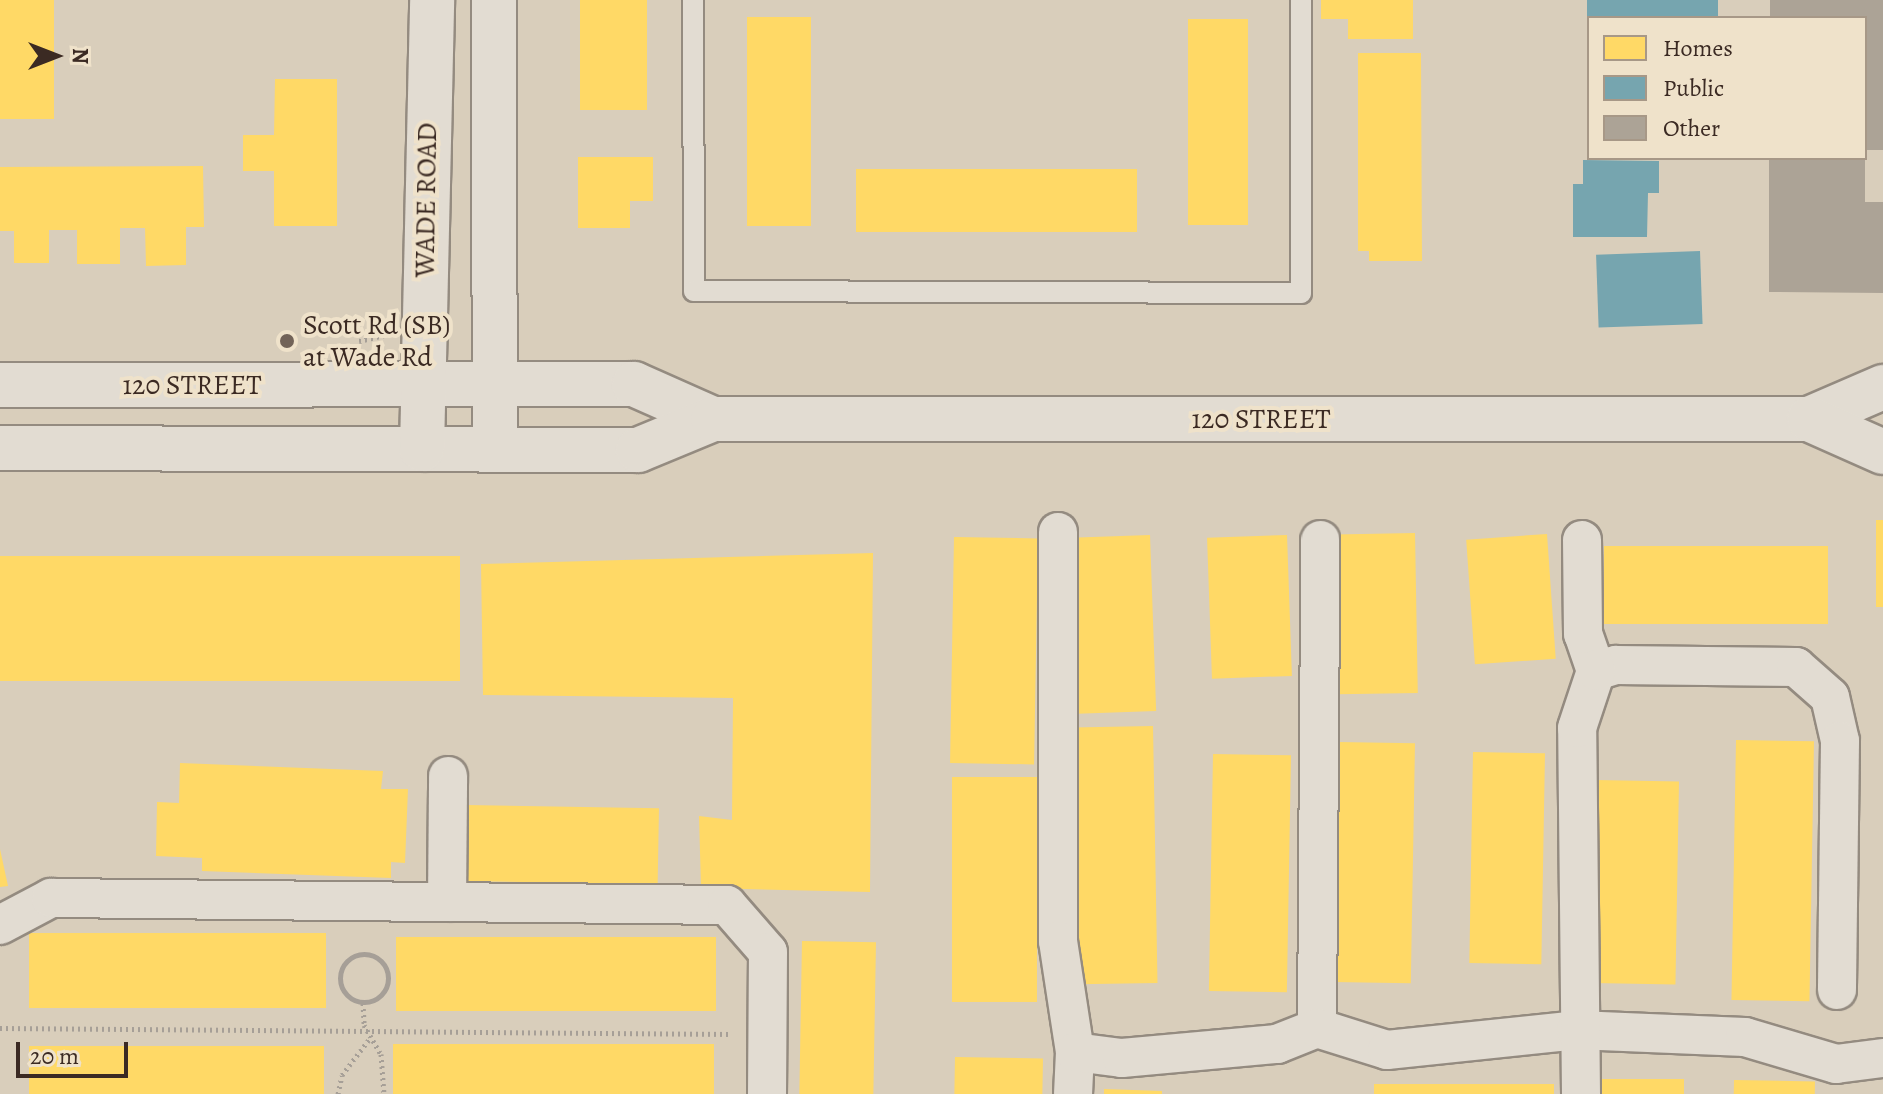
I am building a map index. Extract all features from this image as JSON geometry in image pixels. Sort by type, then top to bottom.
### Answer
[{"type":"main road","name":"WADE ROAD","points":[[422,449],[432,0]]},
{"type":"main road","points":[[494,0],[495,449]]},
{"type":"main road","name":"120 STREET","points":[[0,385],[634,384],[713,419]]},
{"type":"main road","name":"120 STREET","points":[[0,448],[638,450],[713,419],[1809,419],[1883,387]]},
{"type":"main road","name":"120 STREET","points":[[1809,419],[1883,452]]},
{"type":"street","points":[[1058,532],[1058,941],[1075,1052],[1073,1094]]},
{"type":"street","points":[[1317,1028],[1320,540]]},
{"type":"street","points":[[1581,1094],[1576,1030],[1577,728],[1596,671],[1583,634],[1582,540]]},
{"type":"street","points":[[1596,671],[1616,665],[1796,667],[1830,697],[1840,741],[1837,990]]},
{"type":"street","points":[[447,902],[448,776]]},
{"type":"street","points":[[0,925],[51,898],[727,905],[768,952],[767,1094]]},
{"type":"street","points":[[1075,1052],[1122,1058],[1277,1044],[1317,1028],[1387,1050],[1576,1030],[1745,1037],[1836,1079],[1883,1058]]},
{"type":"lane","points":[[693,0],[694,291],[1285,293],[1301,293],[1301,0]]},
{"type":"path","points":[[365,950],[385,964],[388,978],[382,997],[363,1003],[348,999],[340,978],[348,959],[365,950]]},
{"type":"path","points":[[363,1003],[364,1025],[381,1054],[384,1094]]},
{"type":"path","points":[[0,1028],[364,1025],[768,1035]]},
{"type":"path","points":[[338,1094],[342,1075],[371,1037]]},
{"type":"building: Homes","points":[[0,0],[54,0],[54,119],[0,119]]},
{"type":"building: Homes","points":[[580,0],[647,0],[647,110],[580,110]]},
{"type":"building: Homes","points":[[1321,0],[1413,0],[1413,39],[1348,39],[1348,19],[1321,19]]},
{"type":"building: Homes","points":[[747,17],[811,17],[811,226],[747,226]]},
{"type":"building: Homes","points":[[1188,19],[1248,19],[1248,225],[1188,225]]},
{"type":"building: Homes","points":[[1358,53],[1421,53],[1422,261],[1369,261],[1369,251],[1358,251]]},
{"type":"building: Homes","points":[[275,79],[337,79],[337,226],[274,226],[274,171],[243,171],[243,135],[274,135]]},
{"type":"building: Homes","points":[[578,157],[653,157],[653,201],[630,201],[630,228],[578,228]]},
{"type":"building: Homes","points":[[203,166],[204,227],[186,227],[186,265],[146,266],[145,228],[120,228],[120,264],[77,264],[77,230],[49,230],[49,263],[14,263],[14,231],[0,231],[0,167]]},
{"type":"building: Homes","points":[[856,169],[1137,169],[1137,232],[856,232]]},
{"type":"building: Homes","points":[[1876,520],[1883,520],[1883,607],[1876,607]]},
{"type":"building: Homes","points":[[1415,533],[1418,693],[1338,694],[1335,534]]},
{"type":"building: Homes","points":[[1547,534],[1556,659],[1475,664],[1466,540]]},
{"type":"building: Homes","points":[[1150,535],[1156,711],[1077,714],[1071,538]]},
{"type":"building: Homes","points":[[1287,535],[1292,676],[1212,679],[1207,538]]},
{"type":"building: Homes","points":[[954,537],[1038,538],[1034,764],[950,763]]},
{"type":"building: Homes","points":[[1604,546],[1828,546],[1828,624],[1604,624]]},
{"type":"building: Homes","points":[[873,553],[870,892],[701,888],[699,816],[732,820],[733,698],[483,695],[481,564]]},
{"type":"building: Homes","points":[[0,556],[460,556],[460,681],[0,681]]},
{"type":"building: Homes","points":[[1153,726],[1157,983],[1077,984],[1073,727]]},
{"type":"building: Homes","points":[[1736,740],[1814,741],[1809,1001],[1731,1000]]},
{"type":"building: Homes","points":[[1337,742],[1415,743],[1411,983],[1333,982]]},
{"type":"building: Homes","points":[[1473,752],[1545,753],[1541,964],[1469,963]]},
{"type":"building: Homes","points":[[1213,754],[1291,755],[1287,992],[1209,991]]},
{"type":"building: Homes","points":[[180,763],[383,771],[381,789],[408,789],[405,863],[391,862],[391,878],[202,871],[202,858],[156,856],[157,802],[179,803]]},
{"type":"building: Homes","points":[[952,777],[1037,777],[1037,1002],[952,1002]]},
{"type":"building: Homes","points":[[1596,780],[1679,781],[1675,984],[1592,983]]},
{"type":"building: Homes","points":[[467,805],[659,808],[658,884],[466,881]]},
{"type":"building: Homes","points":[[0,849],[8,886],[0,887]]},
{"type":"building: Homes","points":[[29,933],[326,933],[326,1008],[29,1008]]},
{"type":"building: Homes","points":[[396,937],[716,937],[716,1011],[396,1011]]},
{"type":"building: Homes","points":[[802,941],[876,942],[873,1094],[799,1094]]},
{"type":"building: Homes","points":[[393,1044],[714,1044],[714,1094],[393,1094]]},
{"type":"building: Homes","points":[[29,1046],[324,1046],[324,1094],[29,1094]]},
{"type":"building: Homes","points":[[955,1057],[1043,1059],[1042,1094],[954,1094]]},
{"type":"building: Homes","points":[[1602,1079],[1684,1079],[1684,1094],[1602,1094]]},
{"type":"building: Homes","points":[[1734,1080],[1815,1081],[1815,1094],[1734,1094]]},
{"type":"building: Homes","points":[[1374,1084],[1554,1084],[1554,1094],[1374,1094]]},
{"type":"building: Homes","points":[[1104,1089],[1162,1091],[1162,1094],[1104,1094]]},
{"type":"building: Public","points":[[1587,0],[1718,0],[1718,16],[1587,16]]},
{"type":"building: Public","points":[[1583,160],[1659,161],[1659,193],[1648,193],[1647,237],[1573,237],[1573,184],[1583,184]]},
{"type":"building: Public","points":[[1700,251],[1703,324],[1599,328],[1596,255]]},
{"type":"building: Other","points":[[1770,0],[1883,0],[1883,150],[1867,150],[1867,16],[1770,16]]},
{"type":"building: Other","points":[[1769,160],[1865,160],[1865,202],[1883,202],[1883,293],[1769,292]]},
{"type":"place","name":"Scott Rd (SB) at Wade Rd","points":[[287,341]]}]
